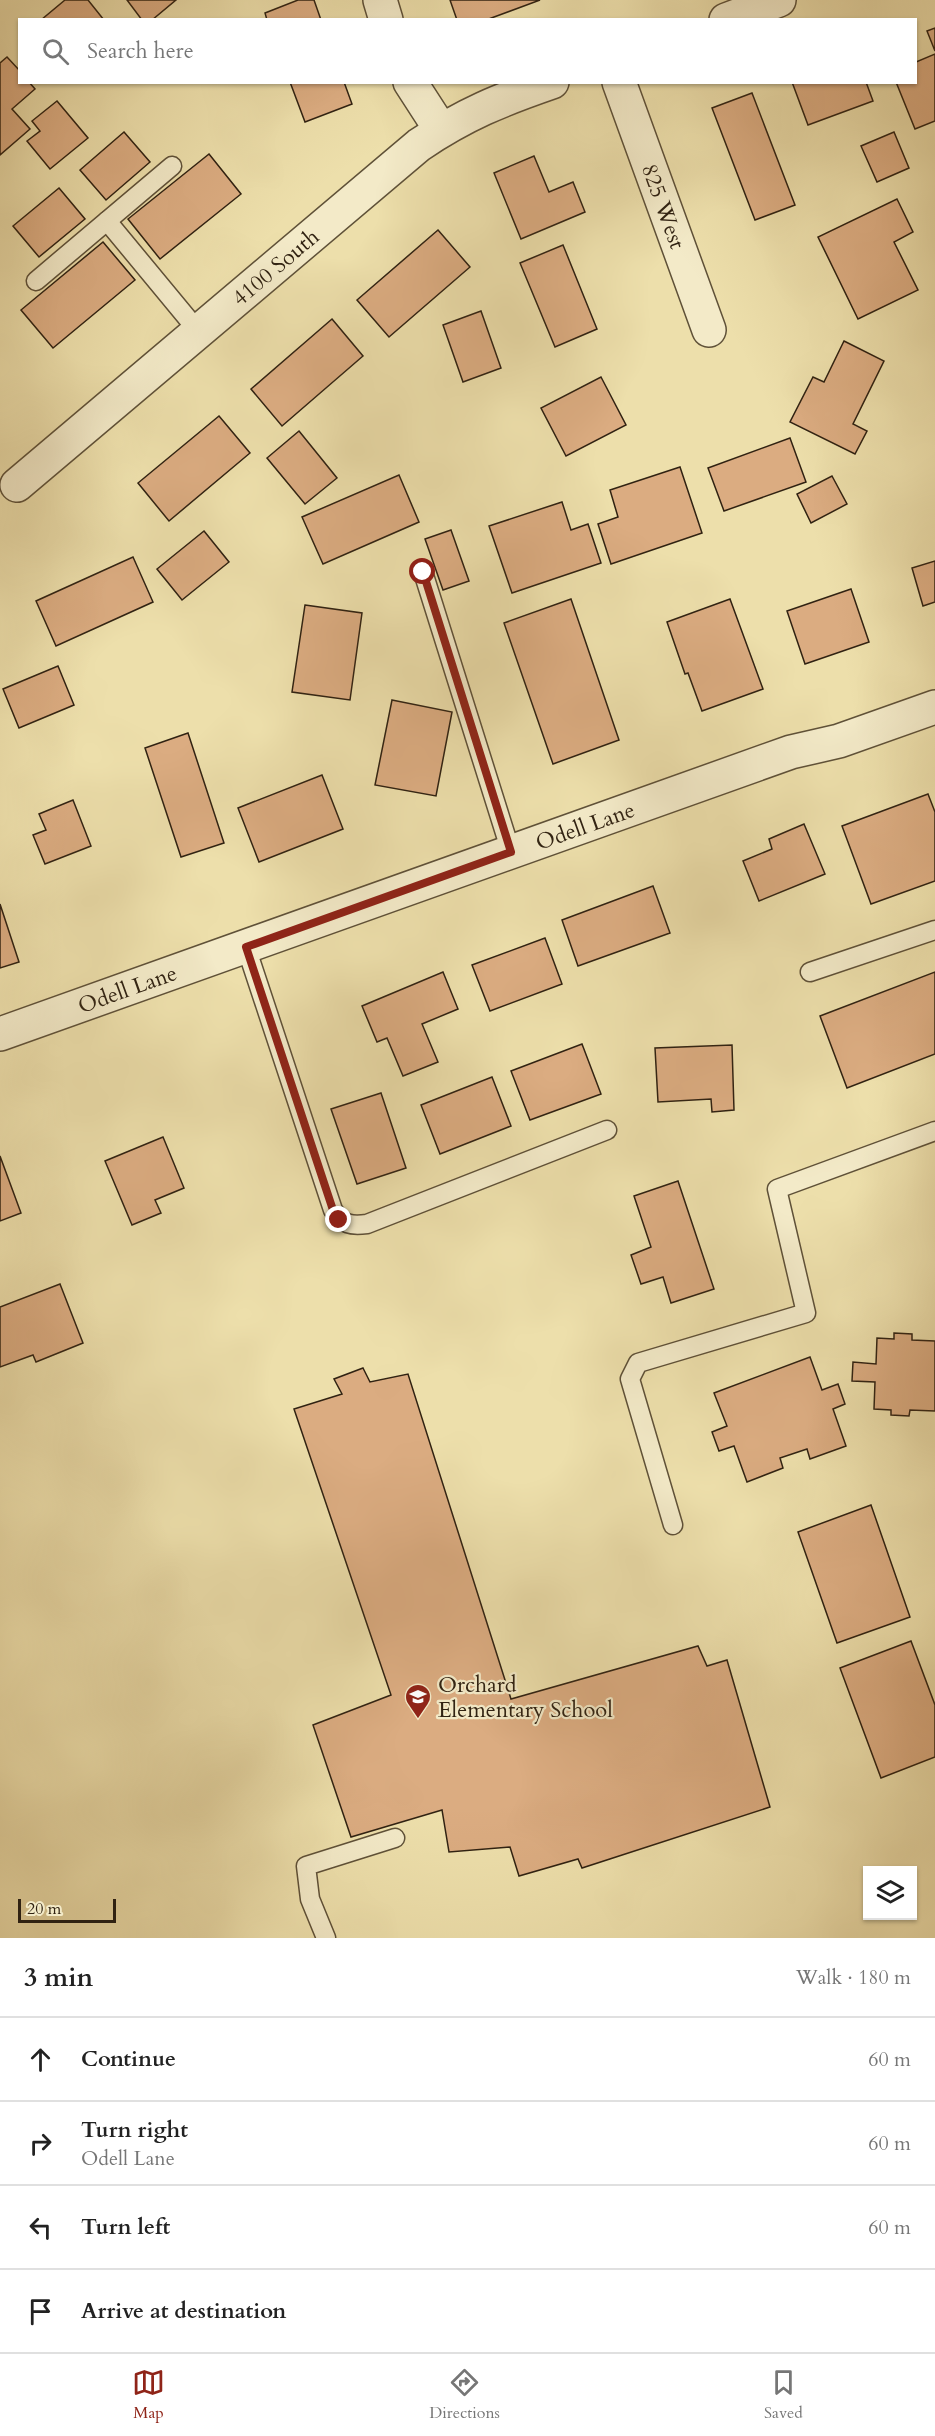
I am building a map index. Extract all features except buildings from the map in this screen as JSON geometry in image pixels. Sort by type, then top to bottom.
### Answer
[{"type":"street","points":[[380,0],[385,18]]},
{"type":"street","points":[[731,18],[779,0]]},
{"type":"street","points":[[411,84],[441,130]]},
{"type":"street","name":"4100 South","points":[[9,486],[198,331],[397,162],[441,130],[490,104],[546,84]]},
{"type":"street","name":"825 West","points":[[620,84],[709,330]]},
{"type":"street","name":"Odell Lane","points":[[0,1034],[791,752],[839,741],[935,706]]},
{"type":"lane","points":[[36,281],[172,166]]},
{"type":"lane","points":[[107,221],[198,331]]},
{"type":"lane","points":[[423,572],[511,852]]},
{"type":"lane","points":[[810,972],[935,930]]},
{"type":"lane","points":[[246,947],[333,1210],[339,1220],[350,1226],[367,1224],[607,1130]]},
{"type":"lane","points":[[673,1525],[630,1379],[638,1363],[806,1313],[777,1189],[935,1131]]},
{"type":"lane","points":[[326,1938],[310,1899],[306,1866],[395,1838]]},
{"type":"place","name":"Orchard Elementary School","points":[[418,1720]]},
{"type":"route","points":[[339,1220],[333,1210],[246,947],[511,852],[423,572]]}]
